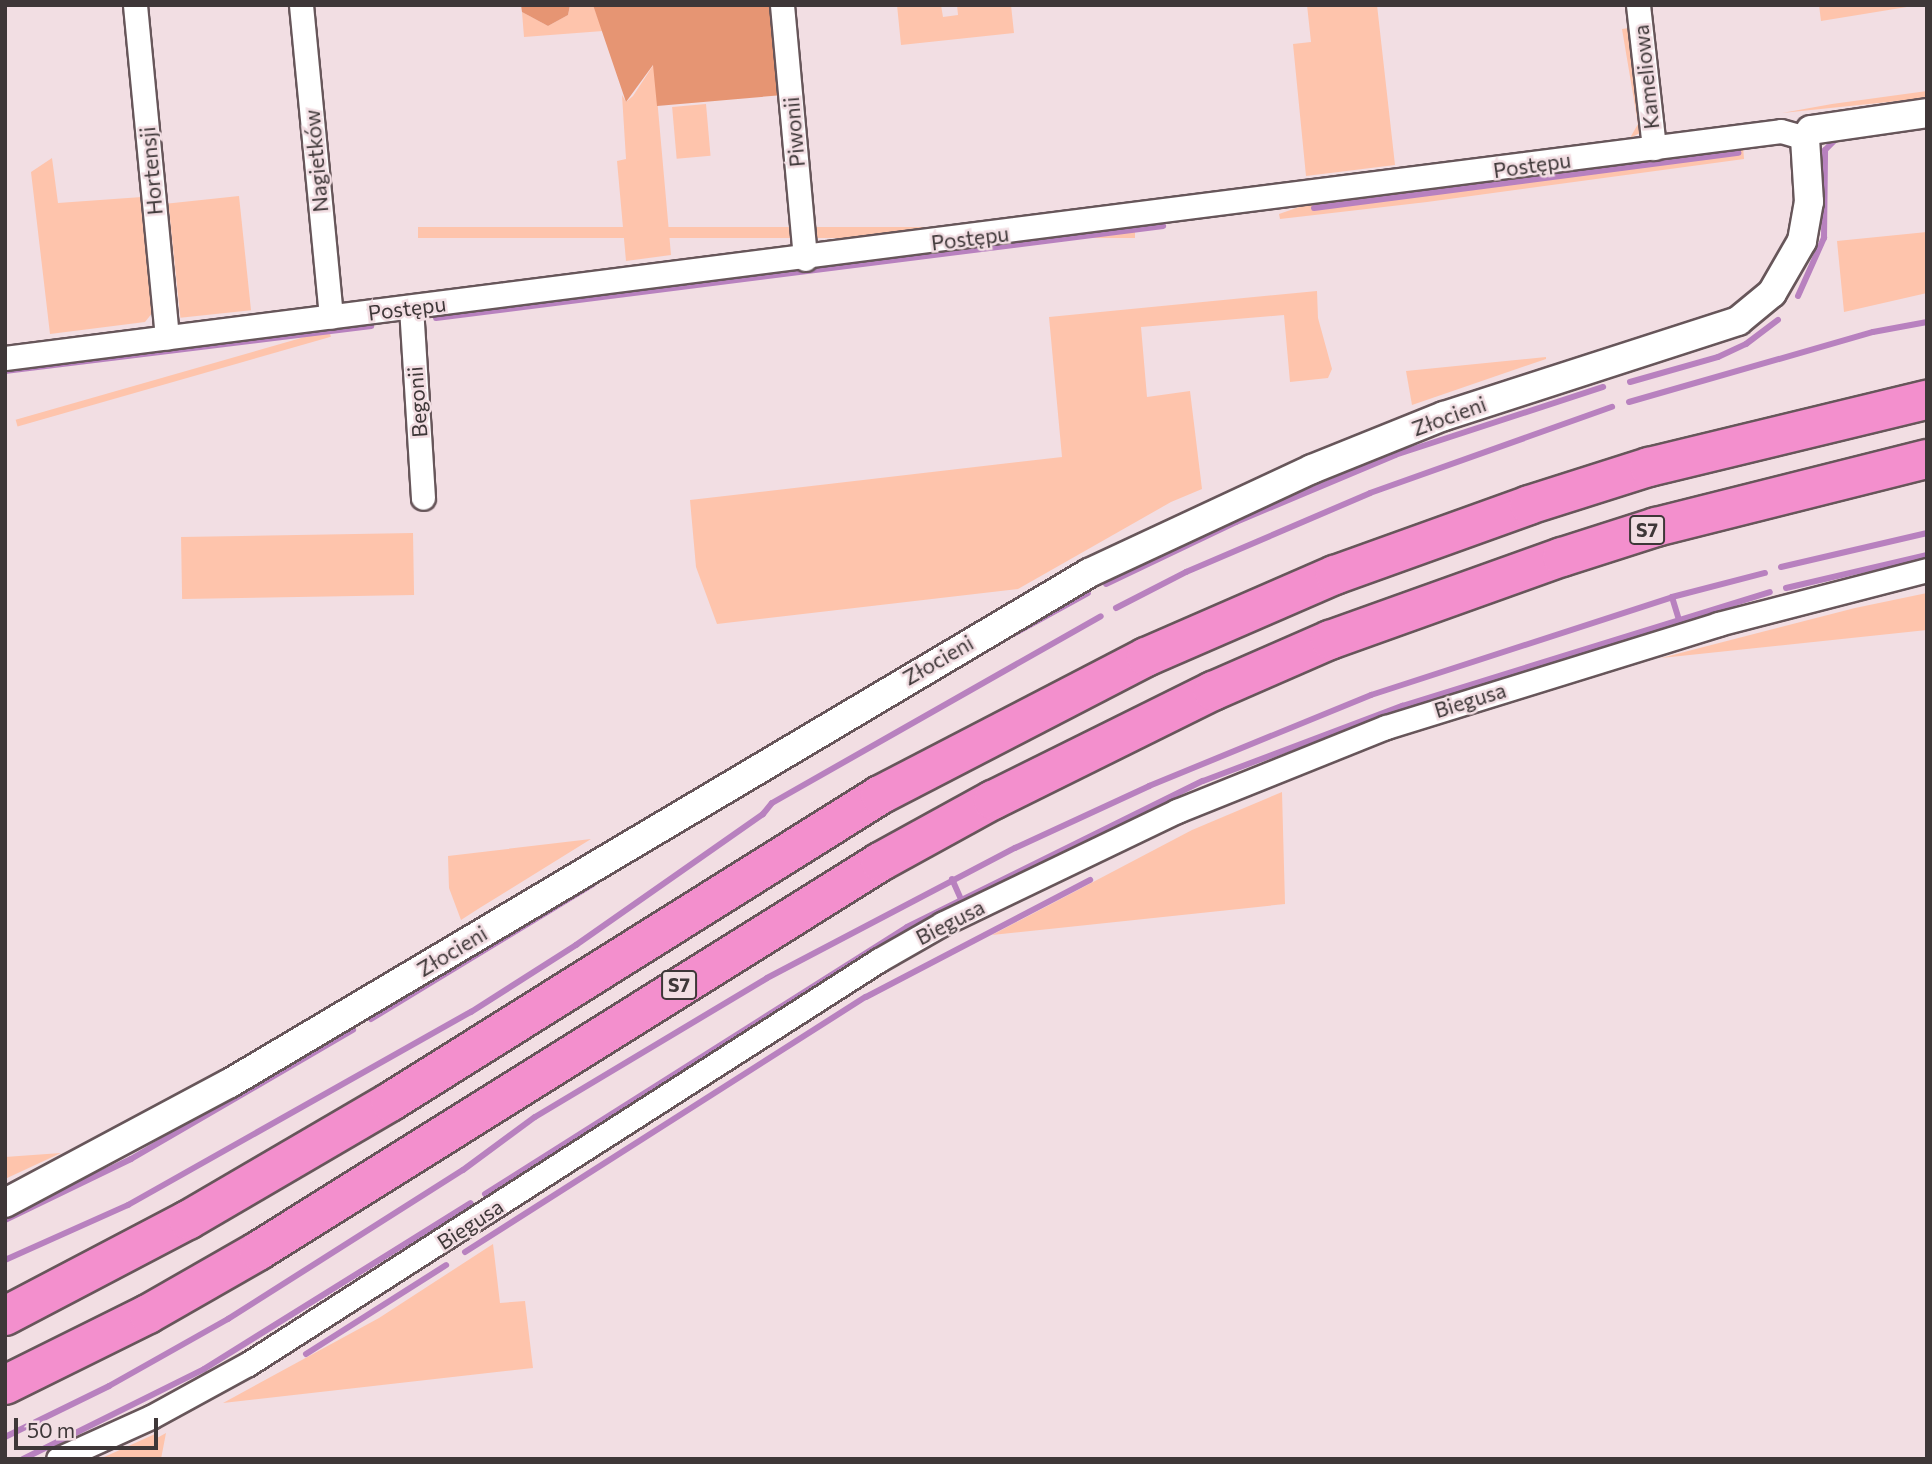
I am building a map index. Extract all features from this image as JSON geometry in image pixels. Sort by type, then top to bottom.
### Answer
[{"type":"highway","name":"S7","points":[[5,1316],[146,1243],[390,1102],[880,795],[1146,657],[1335,575],[1529,505],[1763,437],[1927,400]]},
{"type":"highway","name":"S7","points":[[5,1385],[148,1314],[258,1251],[880,862],[993,800],[1213,691],[1341,636],[1562,557],[1656,527],[1927,459]]},
{"type":"street","name":"Hortensji","points":[[135,5],[167,337]]},
{"type":"street","name":"Nagietków","points":[[301,5],[338,316]]},
{"type":"street","name":"Nagietków","points":[[315,5],[338,316]]},
{"type":"street","name":"Piwonii","points":[[782,5],[805,259]]},
{"type":"street","name":"Kameliowa","points":[[1638,5],[1654,148]]},
{"type":"street","points":[[1805,138],[1818,127],[1927,113]]},
{"type":"street","name":"Postępu","points":[[5,358],[805,259],[1781,131],[1805,138]]},
{"type":"street","name":"Złocieni","points":[[5,1203],[230,1083],[1089,573],[1276,485],[1444,416],[1738,321],[1772,293],[1802,241],[1809,202],[1805,138]]},
{"type":"street","name":"Begonii","points":[[411,307],[423,498]]},
{"type":"street","name":"Biegusa","points":[[58,1459],[151,1417],[248,1364],[879,960],[942,924],[1177,811],[1386,727],[1718,624],[1927,570]]},
{"type":"shaded area","points":[[521,5],[570,5],[568,15],[548,26],[522,12]]},
{"type":"shaded area","points":[[570,5],[593,5],[603,31],[524,37],[522,12],[548,26],[568,15]]},
{"type":"shaded area","points":[[593,5],[776,5],[783,95],[657,106],[653,65],[626,102]]},
{"type":"shaded area","points":[[897,5],[941,5],[943,17],[958,15],[957,5],[1011,5],[1014,33],[901,45]]},
{"type":"shaded area","points":[[1307,5],[1377,5],[1395,165],[1306,176],[1293,44],[1311,42]]},
{"type":"shaded area","points":[[1819,5],[1919,5],[1821,21]]},
{"type":"shaded area","points":[[1629,28],[1635,33],[1644,131],[1630,138],[1638,124],[1622,29]]},
{"type":"shaded area","points":[[654,64],[671,255],[626,261],[617,161],[626,159],[622,95],[626,102],[633,96]]},
{"type":"shaded area","points":[[1927,91],[1927,98],[1782,113],[1832,104]]},
{"type":"shaded area","points":[[706,104],[711,156],[677,159],[672,107]]},
{"type":"shaded area","points":[[1743,146],[1744,159],[1427,202],[1280,219],[1279,214],[1305,205]]},
{"type":"shaded area","points":[[52,158],[58,203],[142,197],[153,312],[145,322],[50,334],[31,172]]},
{"type":"shaded area","points":[[239,196],[251,310],[180,318],[168,203]]},
{"type":"shaded area","points":[[418,227],[1135,227],[1135,238],[418,238]]},
{"type":"shaded area","points":[[1927,232],[1927,293],[1844,312],[1837,241]]},
{"type":"shaded area","points":[[1317,291],[1318,318],[1332,369],[1328,378],[1290,382],[1284,315],[1141,327],[1147,397],[1190,391],[1202,489],[1171,502],[1018,589],[717,624],[696,567],[690,500],[1062,457],[1049,317]]},
{"type":"shaded area","points":[[329,330],[331,337],[18,427],[16,420]]},
{"type":"shaded area","points":[[1546,359],[1412,405],[1406,371]]},
{"type":"shaded area","points":[[413,533],[414,595],[182,599],[181,537]]},
{"type":"shaded area","points":[[1927,593],[1927,630],[1661,658],[1855,608]]},
{"type":"shaded area","points":[[1282,792],[1285,904],[992,935],[1192,830]]},
{"type":"shaded area","points":[[591,839],[461,920],[449,888],[448,856]]},
{"type":"shaded area","points":[[61,1153],[5,1179],[5,1157]]},
{"type":"shaded area","points":[[493,1244],[500,1303],[525,1301],[533,1368],[223,1403],[379,1318]]},
{"type":"shaded area","points":[[166,1433],[161,1459],[102,1458],[155,1434],[157,1438]]},
{"type":"waterway","points":[[1798,296],[1824,238],[1825,150],[1836,139]]},
{"type":"waterway","points":[[1314,208],[1738,153]]},
{"type":"waterway","points":[[436,318],[1163,226]]},
{"type":"waterway","points":[[1630,382],[1718,357],[1746,344],[1778,320]]},
{"type":"waterway","points":[[1629,402],[1873,332],[1927,322]]},
{"type":"waterway","points":[[5,371],[371,326]]},
{"type":"waterway","points":[[1106,584],[1236,522],[1395,455],[1603,387]]},
{"type":"waterway","points":[[1116,608],[1186,572],[1370,493],[1612,407]]},
{"type":"waterway","points":[[1781,567],[1927,533]]},
{"type":"waterway","points":[[1786,588],[1927,555]]},
{"type":"waterway","points":[[5,1437],[109,1386],[228,1319],[463,1170],[535,1117],[767,978],[1015,848],[1149,786],[1371,695],[1672,597],[1765,573]]},
{"type":"waterway","points":[[485,1194],[907,927],[1203,781],[1402,706],[1770,592]]},
{"type":"waterway","points":[[1015,633],[1088,593]]},
{"type":"waterway","points":[[1672,597],[1678,617]]},
{"type":"waterway","points":[[5,1260],[128,1205],[471,1012],[576,945],[763,814],[772,803],[1101,616]]},
{"type":"waterway","points":[[952,879],[961,899]]},
{"type":"waterway","points":[[465,1252],[866,997],[1090,880]]},
{"type":"waterway","points":[[371,1019],[593,884]]},
{"type":"waterway","points":[[5,1220],[131,1159],[353,1030]]},
{"type":"waterway","points":[[23,1459],[204,1369],[471,1203]]},
{"type":"waterway","points":[[306,1354],[446,1265]]}]
